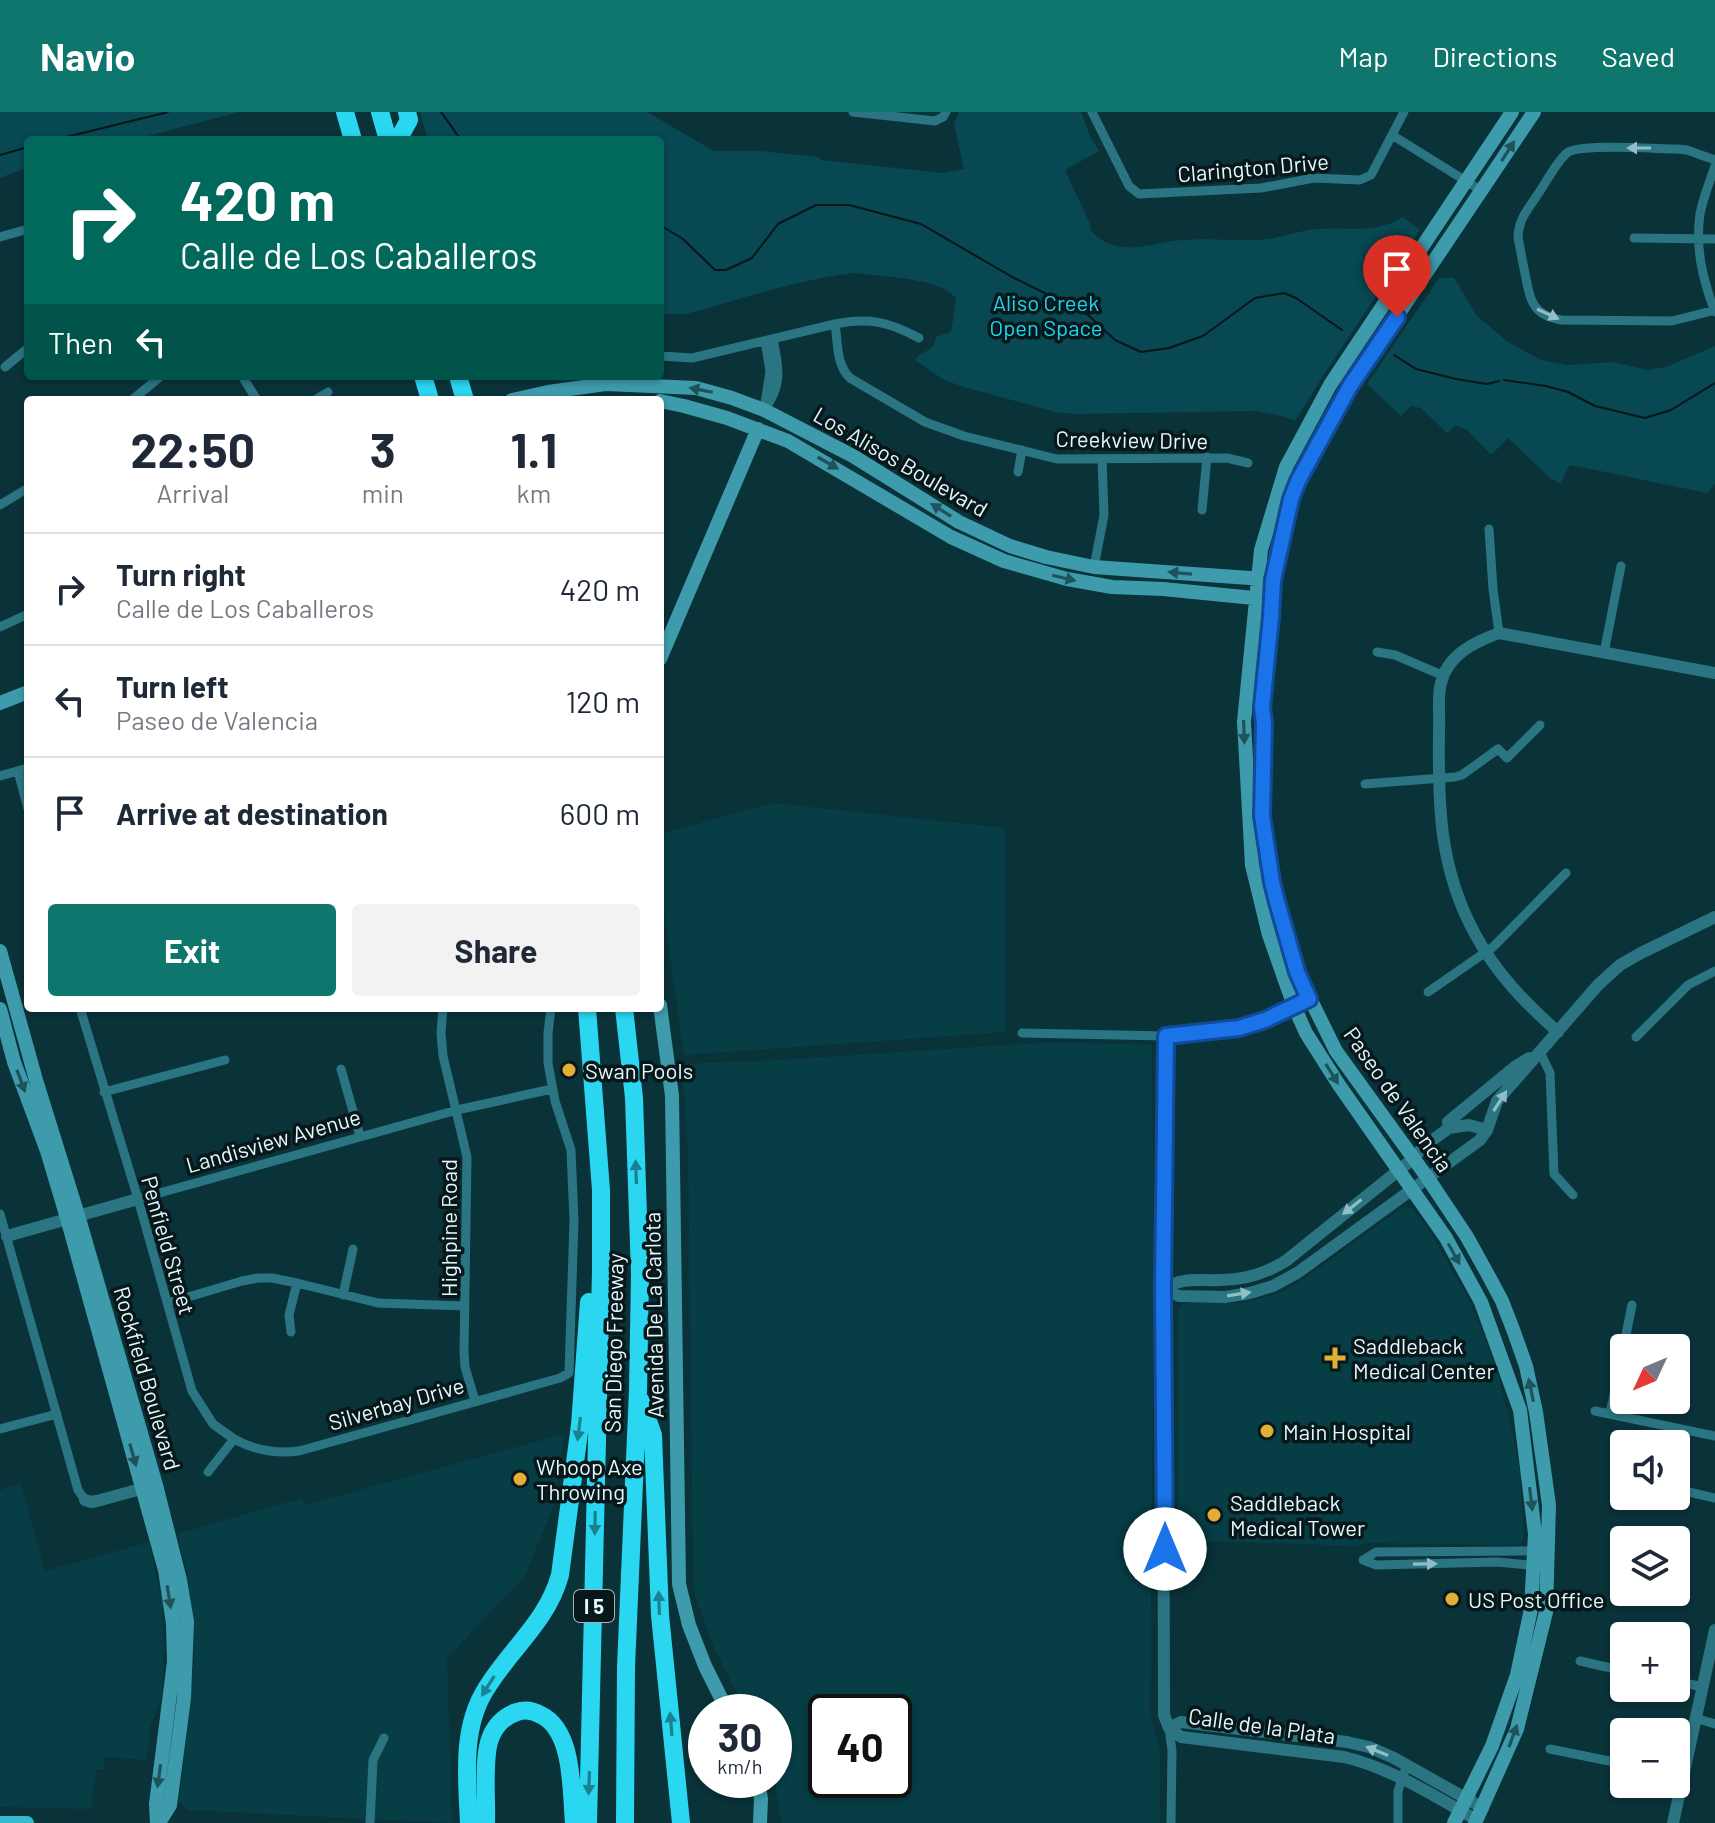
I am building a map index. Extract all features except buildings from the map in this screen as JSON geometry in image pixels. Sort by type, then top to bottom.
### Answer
[{"type":"highway","points":[[345,112],[352,136]]},
{"type":"highway","points":[[380,112],[387,136]]},
{"type":"highway","points":[[400,136],[409,120],[407,113]]},
{"type":"highway","name":"San Diego Freeway","points":[[587,1012],[601,1190],[588,1823]]},
{"type":"highway","name":"San Diego Freeway","points":[[624,1012],[634,1098],[640,1274],[626,1667],[625,1823]]},
{"type":"highway","points":[[469,1823],[468,1739],[472,1719],[484,1691],[546,1610],[555,1595],[560,1575],[580,1425],[588,1303],[601,1270]]},
{"type":"highway","points":[[638,1390],[653,1435],[660,1615],[681,1823]]},
{"type":"highway","points":[[486,1823],[487,1751],[490,1739],[496,1726],[506,1716],[520,1710],[544,1716],[554,1723],[562,1735],[574,1823]]},
{"type":"main road","name":"Paseo de Valencia","points":[[1461,1811],[1492,1746],[1517,1675],[1549,1505],[1543,1450],[1526,1366],[1502,1301],[1467,1237],[1336,1051],[1297,972],[1272,882],[1262,816],[1262,707],[1272,598],[1265,580],[1261,550],[1286,467],[1330,385],[1512,112]]},
{"type":"main road","name":"Paseo de Valencia","points":[[1478,1817],[1517,1729],[1546,1612],[1520,1410],[1481,1302],[1446,1238],[1339,1085],[1306,1033],[1294,1006],[1264,917],[1250,852],[1244,722],[1256,599],[1298,481],[1350,386],[1534,112]]},
{"type":"main road","name":"Los Alisos Boulevard","points":[[530,396],[606,384],[696,388],[764,410],[853,456],[959,522],[1010,546],[1094,567],[1265,580]]},
{"type":"main road","name":"Los Alisos Boulevard","points":[[664,402],[758,429],[788,441],[951,537],[1004,561],[1067,579],[1112,587],[1272,598]]},
{"type":"main road","points":[[664,650],[758,429]]},
{"type":"main road","points":[[0,703],[24,694]]},
{"type":"main road","name":"Rockfield Boulevard","points":[[0,951],[150,1487],[180,1580],[187,1622],[184,1698],[170,1805],[158,1823]]},
{"type":"main road","name":"Rockfield Boulevard","points":[[0,1009],[14,1062],[73,1217]]},
{"type":"main road","name":"Avenida De La Carlota","points":[[661,1012],[672,1096],[679,1584],[689,1625],[719,1694]]},
{"type":"main road","points":[[760,1823],[761,1798]]},
{"type":"main road","points":[[0,1823],[27,1823]]},
{"type":"street","points":[[853,112],[935,121],[946,112]]},
{"type":"street","name":"Clarington Drive","points":[[1092,112],[1129,186],[1139,194],[1261,188],[1314,178],[1360,180],[1371,175],[1392,135]]},
{"type":"street","points":[[1404,112],[1392,135],[1482,191]]},
{"type":"street","points":[[1586,148],[1677,149],[1687,150],[1715,163],[1700,213],[1698,249],[1701,272],[1715,311],[1672,321],[1561,320],[1540,313],[1529,297],[1518,228],[1569,152],[1586,148]]},
{"type":"street","points":[[0,237],[24,230]]},
{"type":"street","points":[[1634,238],[1715,239]]},
{"type":"street","points":[[664,356],[692,358],[858,320],[898,326],[919,338]]},
{"type":"street","name":"Creekview Drive","points":[[835,324],[840,365],[850,378],[925,422],[964,436],[1057,459],[1207,457],[1248,463]]},
{"type":"street","points":[[758,429],[764,410],[775,396],[778,370],[769,340]]},
{"type":"street","points":[[5,367],[24,351]]},
{"type":"street","points":[[137,396],[156,380]]},
{"type":"street","points":[[322,396],[328,392]]},
{"type":"street","points":[[1018,472],[1022,450]]},
{"type":"street","points":[[1202,510],[1207,457]]},
{"type":"street","points":[[1094,567],[1104,515],[1102,459]]},
{"type":"street","points":[[0,505],[24,490]]},
{"type":"street","points":[[1489,529],[1499,633]]},
{"type":"street","points":[[1604,653],[1621,566]]},
{"type":"street","points":[[0,627],[24,616]]},
{"type":"street","points":[[1558,1032],[1512,989],[1485,953],[1461,906],[1450,874],[1442,839],[1438,779],[1440,683],[1453,661],[1466,648],[1499,633],[1715,673]]},
{"type":"street","points":[[1377,652],[1395,655],[1444,676]]},
{"type":"street","points":[[1365,784],[1462,775],[1498,749],[1507,758],[1540,725]]},
{"type":"street","points":[[0,776],[23,770]]},
{"type":"street","points":[[1428,992],[1485,953],[1566,873]]},
{"type":"street","points":[[1163,1288],[1179,1296],[1225,1297],[1250,1293],[1273,1286],[1314,1262],[1480,1140],[1487,1130],[1497,1101],[1598,985],[1620,965],[1715,917]]},
{"type":"street","points":[[1636,1037],[1688,985],[1715,971]]},
{"type":"street","points":[[1022,1033],[1166,1036],[1239,1028],[1265,1020],[1309,999]]},
{"type":"street","name":"Penfield Street","points":[[81,1012],[192,1391],[213,1424],[234,1439]]},
{"type":"street","name":"Highpine Road","points":[[443,1012],[443,1056],[467,1157],[464,1359],[475,1401]]},
{"type":"street","points":[[551,1012],[548,1063],[552,1089]]},
{"type":"street","points":[[1166,1036],[1164,1712],[1172,1751],[1171,1823]]},
{"type":"street","points":[[1449,1128],[1448,1122],[1455,1116],[1516,1066],[1540,1052]]},
{"type":"street","points":[[1540,1052],[1550,1073],[1554,1174],[1573,1195]]},
{"type":"street","points":[[104,1092],[225,1060]]},
{"type":"street","points":[[341,1069],[360,1136]]},
{"type":"street","name":"Landisview Avenue","points":[[7,1236],[360,1136],[552,1089]]},
{"type":"street","name":"Silverbay Drive","points":[[234,1439],[267,1451],[299,1451],[569,1373],[574,1221],[571,1150],[552,1089]]},
{"type":"street","points":[[1163,1288],[1179,1280],[1223,1280],[1270,1271],[1449,1128],[1469,1125],[1487,1130]]},
{"type":"street","points":[[0,1214],[78,1490],[85,1500],[91,1502],[150,1487]]},
{"type":"street","points":[[343,1295],[353,1249]]},
{"type":"street","points":[[168,1303],[250,1279],[272,1278],[378,1303],[465,1306]]},
{"type":"street","points":[[291,1332],[289,1315],[297,1283]]},
{"type":"street","points":[[1626,1334],[1632,1305]]},
{"type":"street","points":[[1595,1411],[1715,1436]]},
{"type":"street","points":[[0,1429],[57,1414]]},
{"type":"street","points":[[208,1472],[234,1439]]},
{"type":"street","points":[[1690,1492],[1715,1498]]},
{"type":"street","points":[[1376,1552],[1540,1558],[1376,1565],[1363,1560],[1376,1552]]},
{"type":"street","points":[[1690,1737],[1715,1630]]},
{"type":"street","points":[[1580,1661],[1610,1668]]},
{"type":"street","points":[[1690,1684],[1703,1687]]},
{"type":"street","points":[[1695,1718],[1715,1724]]},
{"type":"street","name":"Calle de la Plata","points":[[1461,1811],[1407,1765],[1378,1751],[1347,1742],[1181,1722],[1169,1728],[1181,1737],[1364,1762],[1461,1811],[1478,1817]]},
{"type":"street","points":[[370,1823],[373,1760],[384,1738]]},
{"type":"street","points":[[1550,1749],[1610,1761]]},
{"type":"street","points":[[1398,1823],[1398,1791],[1407,1765]]},
{"type":"street","points":[[1673,1823],[1677,1798]]},
{"type":"shaded area","points":[[772,803],[1005,828],[1005,1032],[684,1055],[664,913],[664,833]]},
{"type":"shaded area","points":[[1053,1042],[1152,1045],[1154,1265],[1150,1713],[1160,1750],[1160,1823],[781,1823],[777,1798],[792,1798],[792,1694],[737,1694],[713,1645],[695,1596],[688,1149],[682,1064]]},
{"type":"shaded area","name":"Saddleback Medical Center","points":[[1403,1207],[1412,1208],[1432,1235],[1470,1302],[1484,1336],[1499,1380],[1519,1465],[1522,1542],[1514,1545],[1367,1543],[1355,1546],[1178,1540],[1178,1312],[1181,1305],[1243,1303],[1277,1294],[1297,1284]]},
{"type":"shaded area","points":[[564,1434],[553,1507],[525,1576],[447,1658],[452,1823],[188,1810],[179,1801],[194,1661],[187,1572],[177,1534],[302,1498],[305,1505]]},
{"type":"shaded area","points":[[21,1484],[45,1571],[149,1542],[156,1574],[162,1602],[162,1696],[150,1727],[147,1760],[104,1757],[104,1769],[96,1769],[91,1809],[0,1807],[0,1490]]},
{"type":"green space","points":[[0,112],[239,112],[147,136],[24,136],[24,169],[0,178]]},
{"type":"green space","name":"Aliso Creek Open Space","points":[[420,112],[647,112],[714,151],[759,151],[943,173],[964,169],[954,124],[959,112],[1081,112],[1099,151],[1065,170],[1091,231],[1109,244],[1134,247],[1184,240],[1258,240],[1311,230],[1373,228],[1403,217],[1420,230],[1295,421],[1256,411],[1073,414],[964,387],[944,380],[915,360],[933,346],[936,337],[951,332],[956,299],[949,292],[925,282],[855,273],[794,284],[694,312],[664,314],[664,136],[427,136]]},
{"type":"green space","points":[[1439,278],[1454,278],[1477,316],[1508,342],[1541,360],[1566,365],[1613,362],[1648,370],[1666,367],[1715,346],[1715,484],[1707,493],[1571,465],[1561,484],[1550,478],[1508,438],[1491,455],[1467,430],[1456,425],[1447,433],[1421,408],[1411,406],[1401,416],[1367,384]]},
{"type":"waterway","points":[[70,136],[168,112]]},
{"type":"waterway","points":[[441,112],[458,136]]},
{"type":"waterway","points":[[0,155],[24,148]]},
{"type":"waterway","points":[[664,227],[683,239],[715,270],[726,270],[752,258],[778,224],[816,205],[849,205],[921,224],[1014,278],[1087,314],[1115,340],[1141,352],[1169,348],[1203,336],[1255,298],[1284,293],[1342,330]]},
{"type":"waterway","points":[[1394,355],[1416,369],[1456,379],[1487,384],[1499,381]]},
{"type":"waterway","points":[[1504,380],[1546,386],[1568,392],[1595,406],[1645,418],[1671,410],[1715,383]]},
{"type":"place","name":"Swan Pools","points":[[569,1070]]},
{"type":"place","name":"Saddleback Medical Center","points":[[1335,1358]]},
{"type":"place","name":"Main Hospital","points":[[1267,1431]]},
{"type":"place","name":"Whoop Axe Throwing","points":[[520,1479]]},
{"type":"place","name":"Saddleback Medical Tower","points":[[1214,1515]]},
{"type":"place","name":"US Post Office","points":[[1452,1599]]},
{"type":"route","points":[[1165,1549],[1163,1288],[1166,1036],[1239,1028],[1265,1020],[1309,999],[1297,972],[1277,902],[1262,816],[1262,707],[1273,580],[1298,481],[1350,386],[1397,317]]}]
